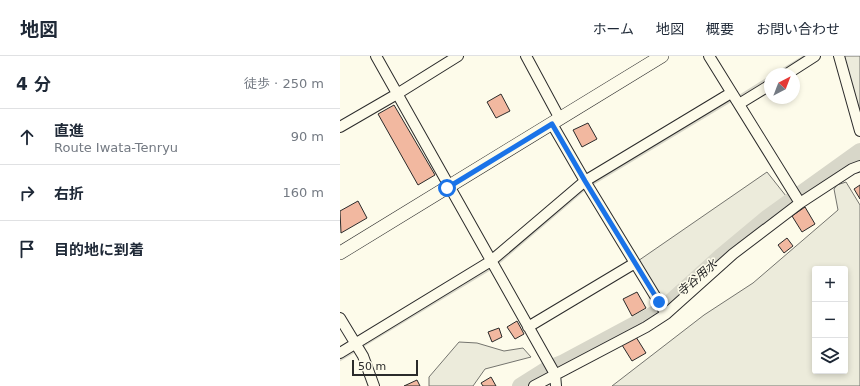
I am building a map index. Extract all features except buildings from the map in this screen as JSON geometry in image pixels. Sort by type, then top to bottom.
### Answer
[{"type":"main road","points":[[340,253],[662,56]]},
{"type":"street","points":[[376,56],[555,374],[556,386]]},
{"type":"street","points":[[340,127],[398,94],[458,56]]},
{"type":"street","points":[[526,56],[585,181],[666,314]]},
{"type":"street","points":[[709,56],[800,203]]},
{"type":"street","points":[[796,68],[815,56]]},
{"type":"street","points":[[839,56],[860,131]]},
{"type":"street","points":[[739,104],[764,89]]},
{"type":"street","points":[[340,352],[491,260],[585,181],[731,93]]},
{"type":"street","points":[[534,386],[666,314],[733,254],[800,203],[852,169],[860,166]]},
{"type":"street","points":[[528,327],[635,263]]},
{"type":"street","points":[[340,318],[363,356],[374,386]]},
{"type":"shaded area","points":[[840,56],[860,56],[860,120]]},
{"type":"shaded area","points":[[767,172],[790,201],[673,300],[659,302],[635,263]]},
{"type":"shaded area","points":[[846,182],[860,205],[860,386],[612,386],[704,315],[753,283],[838,210],[834,189],[837,185]]},
{"type":"shaded area","points":[[459,342],[477,343],[504,351],[523,348],[531,357],[485,369],[473,386],[429,386],[429,377]]},
{"type":"waterway","points":[[785,68],[805,56]]},
{"type":"waterway","points":[[738,97],[764,81]]},
{"type":"waterway","points":[[591,185],[734,99]]},
{"type":"waterway","name":"寺谷用水","points":[[520,386],[547,369],[562,363],[659,311],[768,217],[860,151]]},
{"type":"waterway","points":[[496,265],[586,188]]},
{"type":"waterway","points":[[361,347],[492,268]]},
{"type":"waterway","points":[[340,360],[357,350]]},
{"type":"route","points":[[447,188],[552,124],[659,302]]}]
